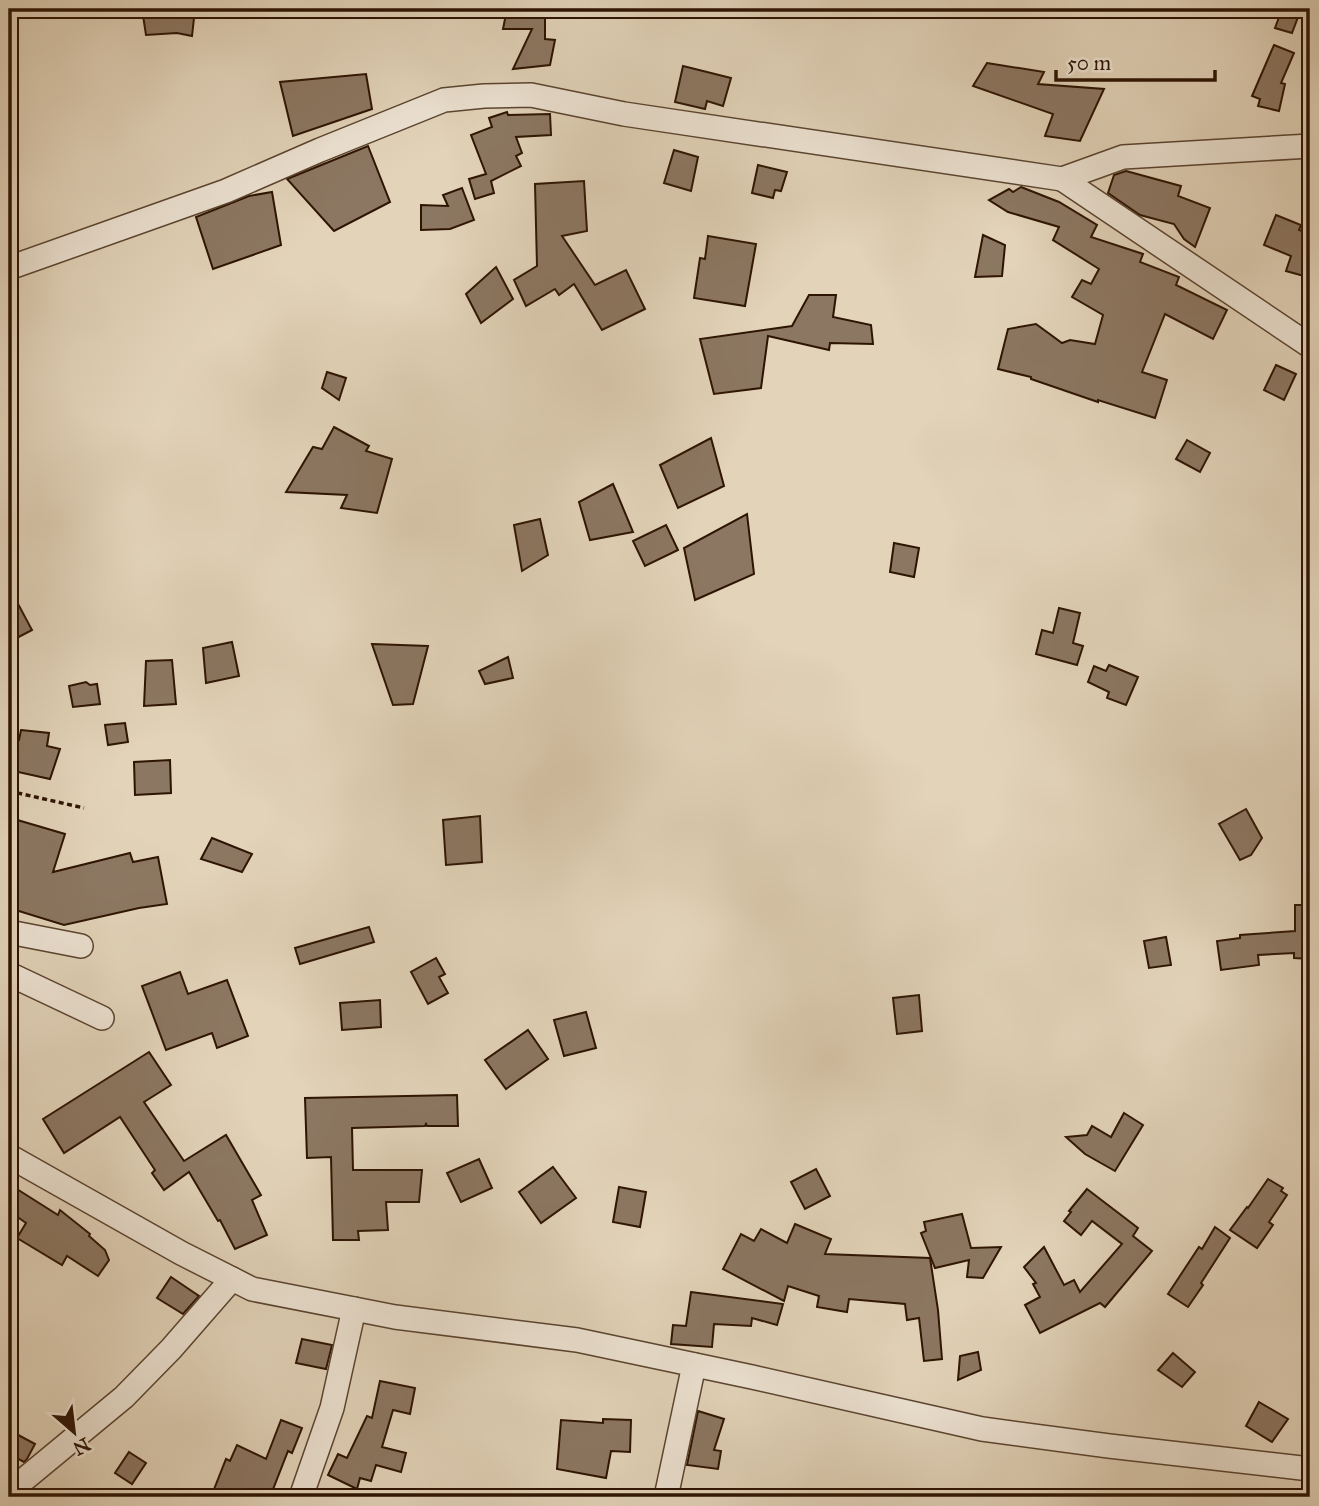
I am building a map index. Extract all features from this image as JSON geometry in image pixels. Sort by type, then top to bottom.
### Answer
[{"type":"street","points":[[9,268],[226,191],[320,149],[444,100],[531,95],[624,114],[1062,179],[1310,346]]},
{"type":"street","points":[[1062,179],[1123,157],[1310,146]]},
{"type":"street","points":[[9,932],[81,946]]},
{"type":"street","points":[[9,974],[102,1018]]},
{"type":"street","points":[[9,1156],[181,1253],[252,1289],[395,1317],[577,1340],[982,1429],[1310,1469]]},
{"type":"street","points":[[9,1492],[124,1397],[171,1349],[232,1279]]},
{"type":"street","points":[[301,1497],[332,1408],[354,1309]]},
{"type":"street","points":[[666,1497],[694,1365]]},
{"type":"path","points":[[9,792],[84,808]]},
{"type":"building","points":[[142,9],[195,9],[192,36],[177,33],[146,35]]},
{"type":"building","points":[[507,9],[545,9],[545,39],[555,40],[550,65],[513,69],[532,29],[503,29]]},
{"type":"building","points":[[1282,9],[1301,9],[1292,33],[1275,28]]},
{"type":"building","points":[[1274,45],[1294,53],[1281,83],[1285,84],[1279,111],[1258,106],[1260,99],[1252,96]]},
{"type":"building","points":[[987,63],[1044,72],[1038,84],[1104,89],[1080,141],[1045,136],[1053,114],[973,86]]},
{"type":"building","points":[[683,66],[731,78],[723,106],[707,101],[705,109],[675,102]]},
{"type":"building","points":[[366,74],[372,109],[293,136],[280,82]]},
{"type":"building","points":[[507,112],[508,115],[550,114],[551,135],[516,137],[522,153],[516,156],[521,166],[491,181],[494,193],[475,199],[469,179],[486,174],[471,135],[492,127],[489,118]]},
{"type":"building","points":[[368,146],[390,202],[334,231],[287,179]]},
{"type":"building","points":[[674,150],[698,157],[691,191],[664,183]]},
{"type":"building","points":[[758,165],[787,172],[781,191],[775,190],[773,198],[752,193]]},
{"type":"building","points":[[1126,171],[1181,186],[1178,196],[1210,208],[1195,247],[1184,239],[1174,224],[1140,215],[1108,193],[1114,175]]},
{"type":"building","points":[[584,181],[587,231],[562,236],[595,285],[626,270],[645,309],[602,330],[574,284],[559,295],[555,289],[526,306],[514,280],[537,266],[535,184]]},
{"type":"building","points":[[1021,187],[1059,202],[1097,225],[1091,237],[1143,254],[1140,262],[1179,277],[1176,285],[1227,310],[1213,339],[1165,314],[1142,372],[1167,380],[1155,418],[1098,402],[1031,377],[998,369],[1008,329],[1036,324],[1062,343],[1070,340],[1095,344],[1103,315],[1072,297],[1082,280],[1091,284],[1099,269],[1053,240],[1059,227],[1008,212],[989,200],[1009,189],[1013,192]]},
{"type":"building","points":[[462,188],[474,220],[450,229],[421,230],[421,205],[448,206],[443,195]]},
{"type":"building","points":[[272,192],[281,245],[213,269],[196,217],[249,196]]},
{"type":"building","points":[[1276,215],[1301,225],[1299,230],[1310,234],[1310,255],[1304,276],[1286,271],[1291,256],[1264,245]]},
{"type":"building","points":[[983,235],[1005,245],[1002,276],[975,277]]},
{"type":"building","points":[[708,236],[756,244],[745,306],[694,298],[700,258],[705,259]]},
{"type":"building","points":[[496,267],[513,299],[481,323],[466,294]]},
{"type":"building","points":[[809,295],[836,295],[833,317],[871,325],[873,344],[830,343],[829,350],[768,336],[761,388],[714,394],[700,339],[792,326]]},
{"type":"building","points":[[1276,365],[1296,374],[1284,400],[1264,390]]},
{"type":"building","points":[[327,372],[346,378],[339,400],[322,388]]},
{"type":"building","points":[[334,427],[369,446],[366,451],[392,459],[377,513],[341,508],[347,495],[286,492],[313,447],[322,449]]},
{"type":"building","points":[[711,438],[724,486],[678,508],[660,465]]},
{"type":"building","points":[[1187,440],[1210,453],[1200,472],[1176,459]]},
{"type":"building","points":[[613,484],[633,532],[590,540],[579,502]]},
{"type":"building","points":[[747,514],[754,574],[695,600],[684,548]]},
{"type":"building","points":[[540,519],[548,555],[522,571],[514,525]]},
{"type":"building","points":[[666,525],[678,550],[645,566],[633,541]]},
{"type":"building","points":[[894,543],[919,548],[914,577],[890,572]]},
{"type":"building","points":[[9,587],[32,630],[9,642]]},
{"type":"building","points":[[1059,608],[1080,613],[1073,643],[1083,646],[1077,665],[1036,654],[1042,630],[1053,633]]},
{"type":"building","points":[[232,642],[239,676],[206,683],[203,648]]},
{"type":"building","points":[[372,644],[428,646],[413,704],[393,705]]},
{"type":"building","points":[[508,657],[513,678],[485,684],[479,671]]},
{"type":"building","points":[[172,660],[176,704],[144,706],[146,661]]},
{"type":"building","points":[[1109,665],[1138,677],[1126,705],[1107,698],[1109,692],[1088,682],[1094,666],[1106,671]]},
{"type":"building","points":[[86,682],[90,685],[97,684],[100,704],[73,707],[69,686]]},
{"type":"building","points":[[125,723],[128,742],[108,745],[105,725]]},
{"type":"building","points":[[21,730],[49,733],[47,746],[60,749],[50,779],[9,770],[9,740],[19,740]]},
{"type":"building","points":[[170,760],[171,793],[135,795],[134,762]]},
{"type":"building","points":[[1246,809],[1262,838],[1251,855],[1240,860],[1219,824]]},
{"type":"building","points":[[480,816],[482,862],[446,865],[443,820]]},
{"type":"building","points":[[14,819],[65,834],[53,872],[130,853],[133,862],[158,857],[167,904],[64,925],[9,908],[9,839]]},
{"type":"building","points":[[212,838],[252,854],[242,872],[201,859]]},
{"type":"building","points":[[1295,905],[1310,905],[1310,959],[1294,958],[1294,953],[1258,955],[1259,965],[1221,970],[1217,941],[1240,938],[1240,935],[1295,931]]},
{"type":"building","points":[[369,927],[374,942],[300,964],[295,948]]},
{"type":"building","points":[[1166,937],[1171,965],[1149,968],[1144,941]]},
{"type":"building","points":[[436,958],[445,974],[439,977],[448,993],[428,1004],[411,972]]},
{"type":"building","points":[[180,972],[188,994],[227,980],[248,1036],[217,1048],[212,1033],[166,1050],[142,986]]},
{"type":"building","points":[[919,995],[922,1031],[897,1034],[893,998]]},
{"type":"building","points":[[380,1000],[381,1027],[342,1030],[340,1003]]},
{"type":"building","points":[[586,1012],[596,1048],[564,1056],[554,1020]]},
{"type":"building","points":[[528,1030],[548,1059],[506,1089],[485,1060]]},
{"type":"building","points":[[149,1052],[171,1085],[144,1102],[184,1161],[226,1135],[261,1195],[252,1200],[267,1235],[235,1249],[189,1172],[164,1190],[152,1173],[155,1170],[120,1117],[64,1153],[43,1119]]},
{"type":"building","points":[[457,1095],[458,1126],[426,1124],[352,1128],[353,1170],[422,1170],[419,1202],[386,1202],[388,1230],[358,1231],[359,1240],[333,1240],[331,1157],[307,1158],[305,1098]]},
{"type":"building","points":[[1124,1113],[1143,1125],[1115,1171],[1085,1154],[1066,1137],[1087,1135],[1092,1126],[1111,1137]]},
{"type":"building","points":[[479,1159],[492,1188],[461,1202],[447,1173]]},
{"type":"building","points":[[553,1167],[576,1198],[541,1223],[519,1192]]},
{"type":"building","points":[[816,1169],[830,1196],[805,1209],[791,1182]]},
{"type":"building","points":[[1268,1179],[1283,1188],[1281,1191],[1287,1195],[1269,1222],[1273,1225],[1257,1248],[1230,1230]]},
{"type":"building","points":[[9,1184],[58,1215],[60,1210],[90,1234],[105,1250],[109,1260],[98,1276],[67,1256],[62,1265],[17,1238],[26,1223],[9,1211]]},
{"type":"building","points":[[619,1187],[646,1192],[640,1227],[613,1222]]},
{"type":"building","points":[[1087,1189],[1138,1228],[1133,1236],[1152,1251],[1105,1307],[1100,1303],[1040,1333],[1025,1305],[1040,1297],[1033,1284],[1036,1283],[1024,1267],[1044,1247],[1064,1285],[1074,1280],[1080,1292],[1122,1244],[1092,1221],[1081,1235],[1064,1221]]},
{"type":"building","points":[[962,1214],[971,1248],[1001,1247],[983,1278],[967,1277],[969,1260],[935,1268],[921,1233],[926,1231],[924,1222]]},
{"type":"building","points":[[795,1224],[831,1239],[825,1254],[930,1258],[942,1359],[924,1361],[919,1318],[907,1320],[905,1304],[849,1299],[847,1312],[817,1307],[819,1296],[788,1286],[784,1301],[723,1269],[741,1234],[754,1241],[761,1229],[787,1243]]},
{"type":"building","points":[[1215,1227],[1230,1238],[1188,1307],[1168,1294]]},
{"type":"building","points":[[171,1277],[199,1296],[183,1314],[157,1298]]},
{"type":"building","points":[[691,1292],[783,1304],[777,1325],[752,1318],[751,1326],[714,1324],[712,1347],[671,1344],[673,1325],[686,1326]]},
{"type":"building","points":[[302,1339],[332,1345],[326,1369],[296,1363]]},
{"type":"building","points":[[978,1352],[981,1370],[958,1380],[960,1356]]},
{"type":"building","points":[[1173,1353],[1195,1372],[1182,1387],[1158,1370]]},
{"type":"building","points":[[380,1381],[415,1388],[410,1414],[393,1410],[382,1447],[406,1453],[401,1472],[376,1465],[371,1481],[360,1478],[357,1489],[328,1475],[338,1454],[347,1458],[367,1416],[372,1418]]},
{"type":"building","points":[[1259,1402],[1288,1419],[1272,1442],[1246,1426]]},
{"type":"building","points":[[698,1411],[724,1419],[714,1450],[721,1451],[718,1469],[687,1465]]},
{"type":"building","points":[[603,1419],[631,1420],[630,1452],[611,1451],[606,1478],[557,1469],[561,1420],[603,1423]]},
{"type":"building","points":[[281,1420],[302,1428],[292,1453],[288,1451],[270,1497],[211,1497],[226,1459],[230,1461],[237,1445],[266,1459]]},
{"type":"building","points":[[9,1430],[35,1444],[24,1462],[9,1454]]},
{"type":"building","points":[[129,1452],[146,1463],[132,1484],[115,1473]]}]
